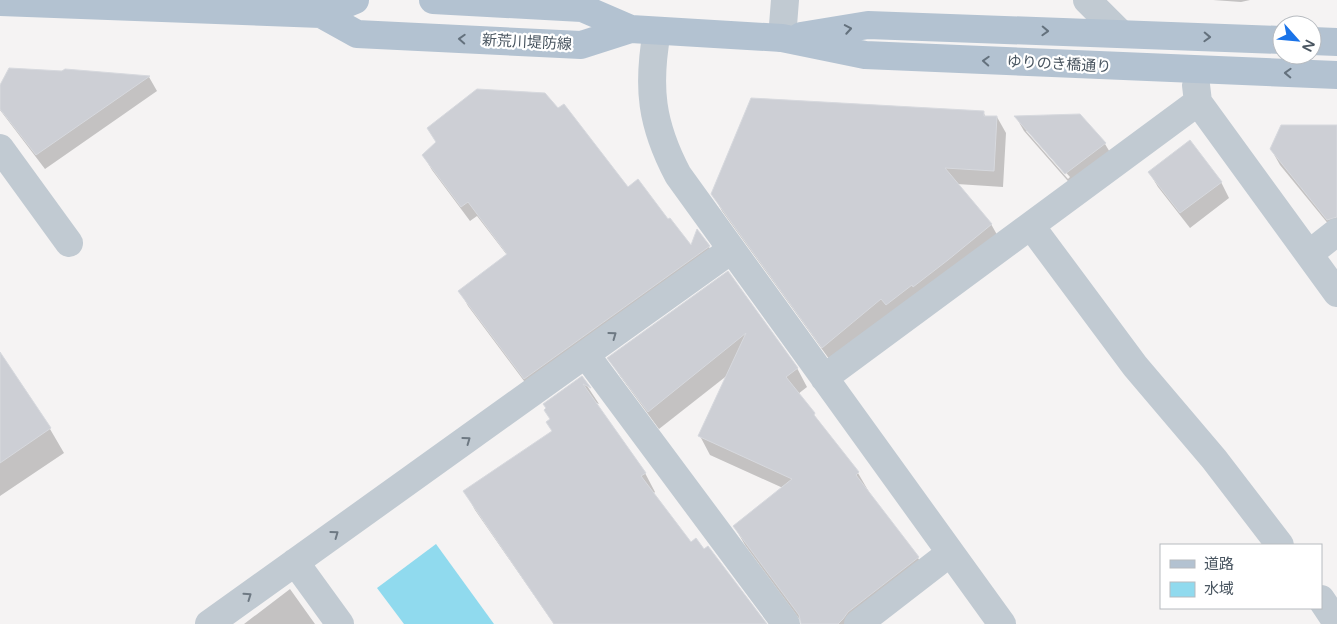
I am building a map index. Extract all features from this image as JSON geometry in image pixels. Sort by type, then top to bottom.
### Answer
[{"type":"main road","points":[[0,2],[321,14],[355,0]]},
{"type":"main road","points":[[433,0],[492,1],[582,8],[644,30]]},
{"type":"main road","name":"新荒川堤防線","points":[[321,14],[357,34],[582,45],[644,30]]},
{"type":"main road","name":"ゆりのき橋通り","points":[[782,38],[868,25],[1272,40]]},
{"type":"main road","name":"ゆりのき橋通り","points":[[644,30],[782,38],[865,56],[1337,75]]},
{"type":"main road","points":[[1322,41],[1337,42]]},
{"type":"street","points":[[782,38],[785,0]]},
{"type":"street","points":[[1087,0],[1121,34]]},
{"type":"street","points":[[644,30],[658,130],[666,153],[678,175],[730,250],[1002,624]]},
{"type":"street","points":[[1194,70],[1198,102],[1337,293]]},
{"type":"street","points":[[824,378],[1198,102]]},
{"type":"street","points":[[0,148],[69,243]]},
{"type":"street","points":[[1031,226],[1135,366],[1214,458],[1279,544]]},
{"type":"street","points":[[1309,254],[1337,232]]},
{"type":"street","points":[[209,624],[730,250]]},
{"type":"street","points":[[586,355],[786,624]]},
{"type":"street","points":[[858,624],[950,553]]},
{"type":"street","points":[[295,562],[340,624]]},
{"type":"street","points":[[1322,600],[1337,623]]},
{"type":"water","points":[[436,544],[494,624],[404,624],[377,588]]},
{"type":"building","points":[[9,68],[62,71],[65,69],[150,76],[36,155],[0,109],[0,85]]},
{"type":"building","points":[[477,89],[545,93],[558,108],[564,104],[628,187],[638,179],[668,219],[670,218],[691,245],[697,229],[710,246],[524,379],[458,291],[507,254],[468,202],[461,207],[422,155],[436,142],[427,128]]},
{"type":"building","points":[[751,98],[984,111],[984,116],[997,116],[994,171],[945,168],[992,224],[913,287],[912,285],[886,305],[881,299],[822,348],[711,194]]},
{"type":"building","points":[[1080,114],[1106,143],[1065,174],[1014,116]]},
{"type":"building","points":[[1281,125],[1337,125],[1337,217],[1327,220],[1270,149]]},
{"type":"building","points":[[1190,140],[1222,182],[1180,213],[1148,172]]},
{"type":"building","points":[[728,271],[798,368],[786,377],[859,472],[856,475],[919,557],[848,612],[838,624],[801,624],[799,615],[733,526],[792,479],[698,436],[746,333],[648,412],[607,358]]},
{"type":"building","points":[[0,352],[51,428],[0,463]]},
{"type":"building","points":[[582,376],[591,388],[583,384],[646,473],[641,476],[691,542],[696,538],[704,549],[708,546],[767,624],[554,624],[463,491],[552,431],[546,422],[550,419],[544,410],[546,408],[543,404]]}]
